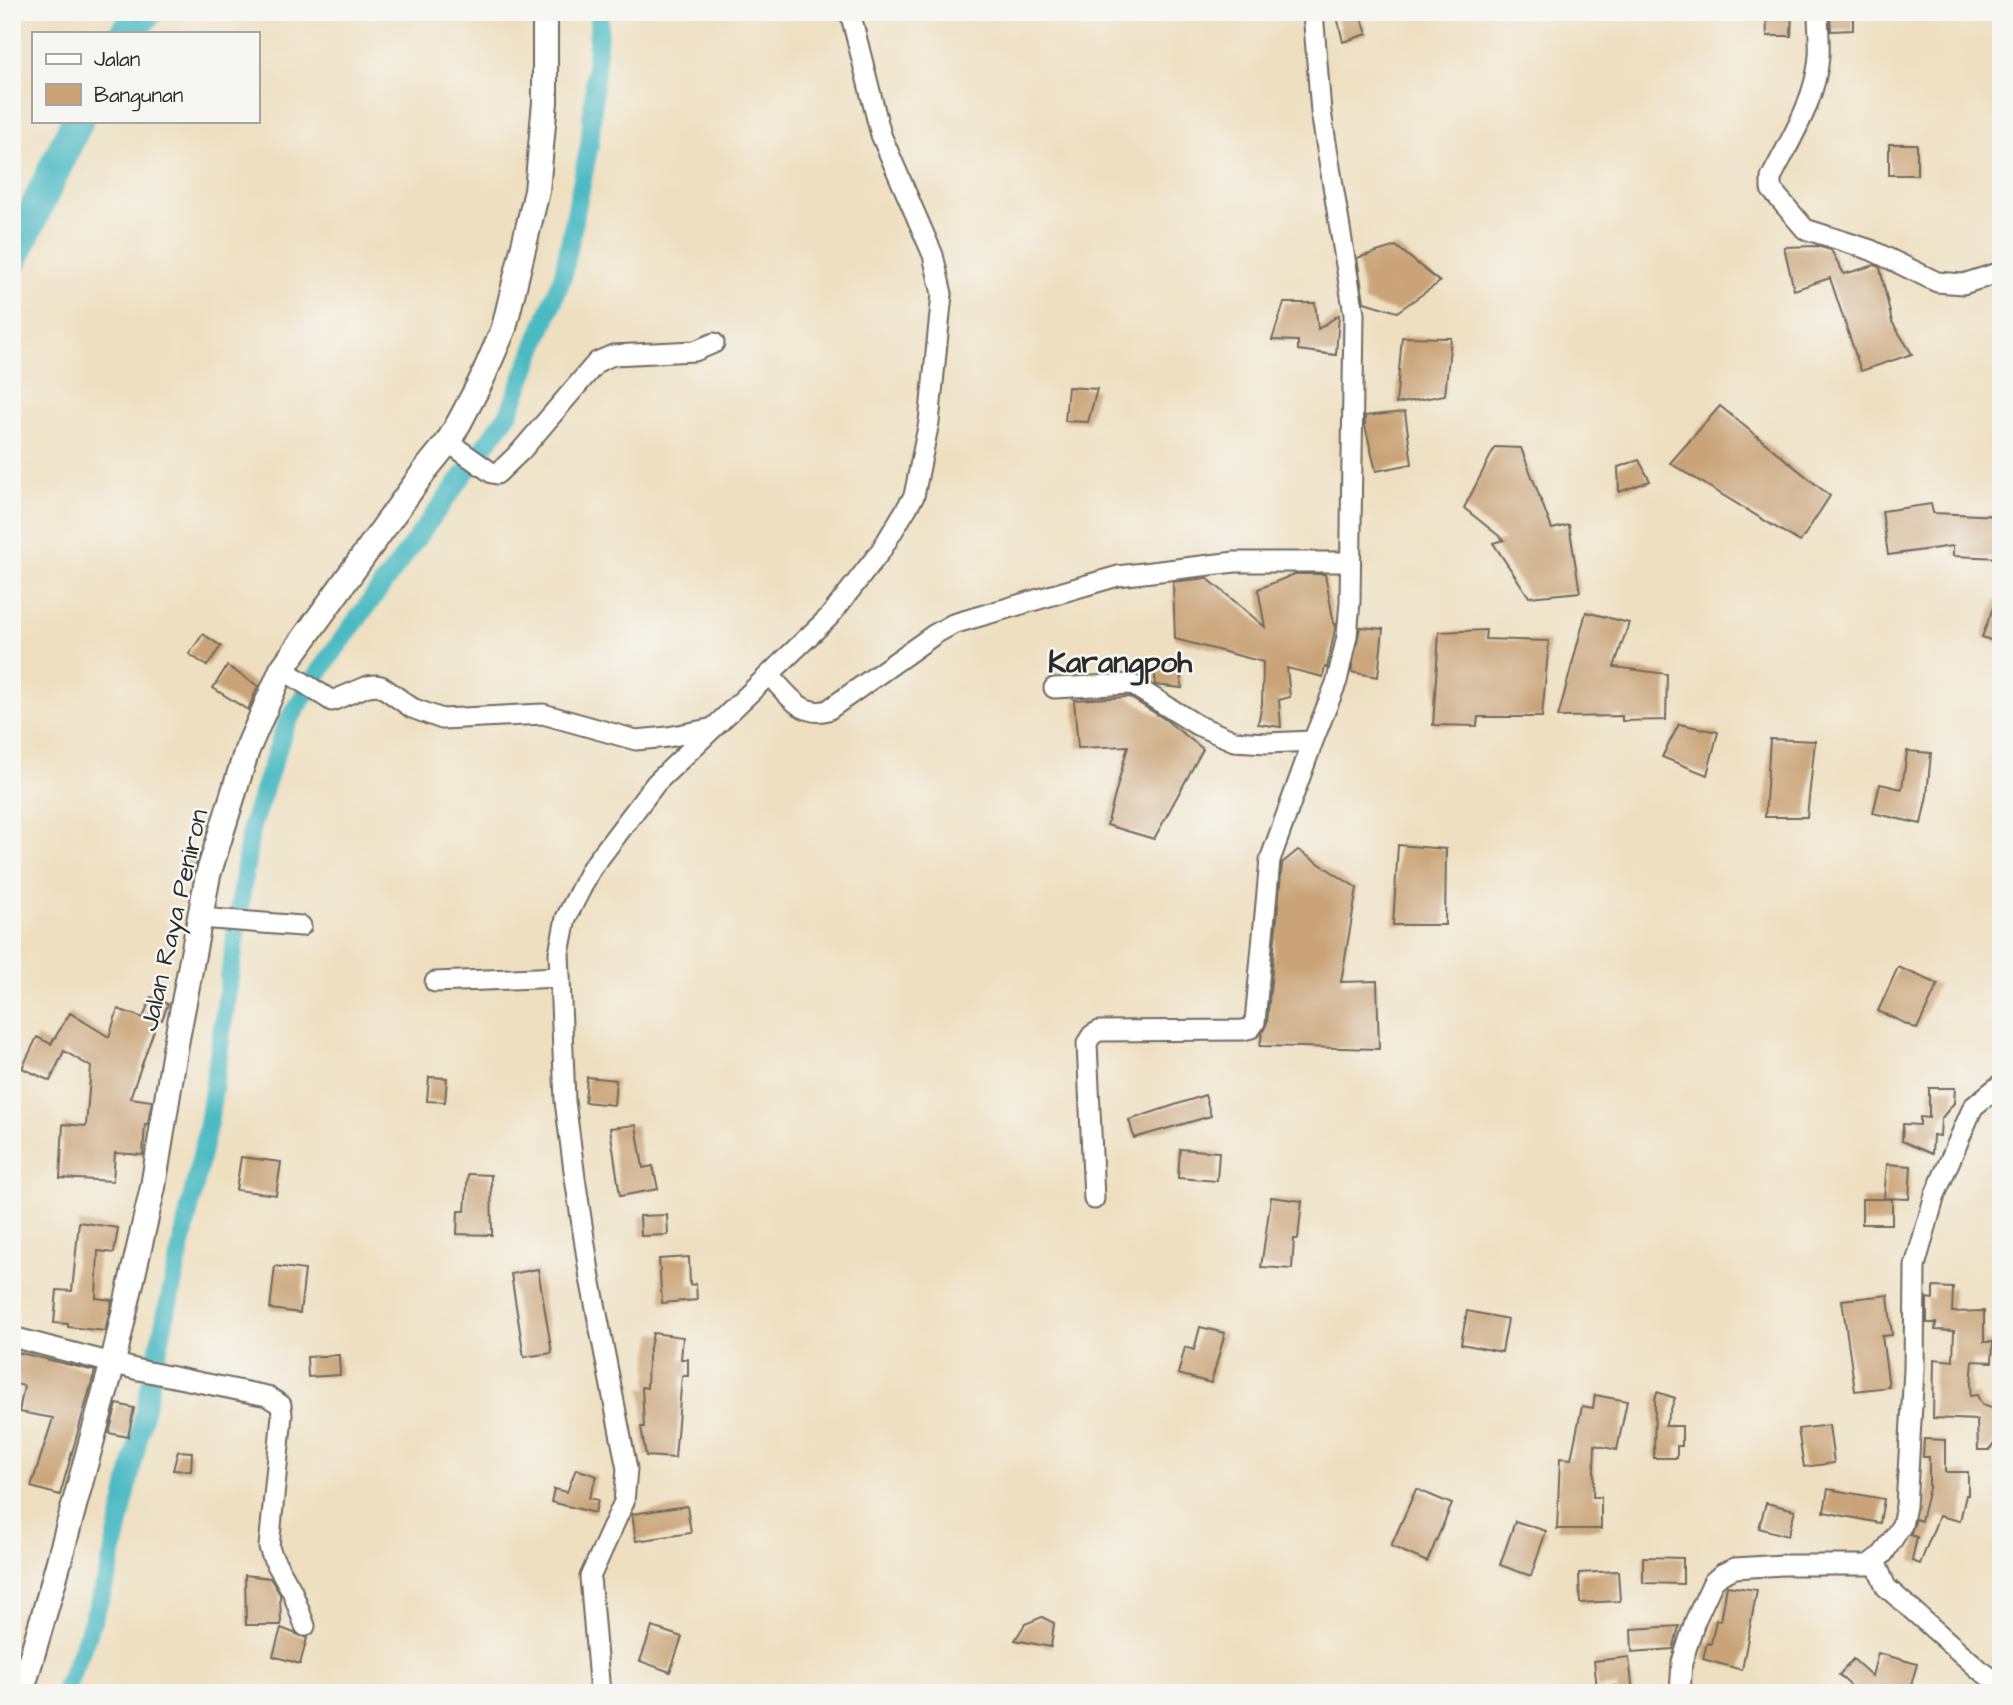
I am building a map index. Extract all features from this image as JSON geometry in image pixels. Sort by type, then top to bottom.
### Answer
[{"type":"main road","name":"Jalan Raya Peniron","points":[[21,1693],[113,1362],[153,1187],[176,1044],[211,920],[208,875],[247,750],[282,668],[426,469],[457,448],[504,328],[537,191],[545,102],[545,12]]},
{"type":"street","points":[[600,1693],[590,1577],[624,1502],[627,1469],[590,1278],[575,1178],[565,1101],[559,953],[566,918],[591,869],[656,783],[709,729],[770,676],[830,616],[900,522],[914,496],[929,422],[942,294],[933,255],[881,135],[850,12]]},
{"type":"street","points":[[1094,1199],[1087,1043],[1091,1035],[1099,1031],[1243,1030],[1251,1028],[1255,1022],[1270,860],[1337,681],[1347,636],[1350,602],[1354,314],[1321,112],[1313,12]]},
{"type":"street","points":[[1818,12],[1819,56],[1816,76],[1803,115],[1771,178],[1771,189],[1805,229],[1871,250],[1937,282],[1963,284],[2001,272]]},
{"type":"street","points":[[457,448],[498,474],[597,362],[613,355],[695,351],[714,343]]},
{"type":"street","points":[[770,676],[803,709],[822,712],[953,624],[1118,576],[1235,562],[1350,562]]},
{"type":"street","points":[[282,668],[330,700],[372,685],[381,686],[418,711],[442,719],[544,714],[636,740],[709,729]]},
{"type":"street","points":[[1054,688],[1131,684],[1197,725],[1236,741],[1313,741]]},
{"type":"street","points":[[211,920],[301,926]]},
{"type":"street","points":[[435,982],[560,977]]},
{"type":"street","points":[[1680,1693],[1682,1662],[1695,1621],[1713,1582],[1722,1574],[1735,1568],[1783,1565],[1861,1566],[1875,1561],[1883,1554],[1902,1525],[1905,1514],[1914,1370],[1916,1261],[1935,1195],[1973,1107],[2001,1084]]},
{"type":"street","points":[[12,1337],[139,1370],[267,1396],[281,1405],[269,1547],[292,1591],[305,1626]]},
{"type":"street","points":[[1875,1561],[1886,1587],[1980,1671],[2001,1685]]},
{"type":"building","points":[[1336,12],[1360,12],[1367,34],[1343,42]]},
{"type":"building","points":[[1766,12],[1792,12],[1791,36],[1767,36]]},
{"type":"building","points":[[1830,12],[1853,12],[1853,30],[1831,31]]},
{"type":"building","points":[[1889,144],[1917,144],[1917,175],[1889,175]]},
{"type":"building","points":[[1396,246],[1440,282],[1397,312],[1364,302],[1357,258]]},
{"type":"building","points":[[1817,246],[1831,250],[1844,274],[1875,265],[1880,268],[1892,322],[1912,354],[1861,371],[1830,278],[1794,290],[1784,247]]},
{"type":"building","points":[[1284,303],[1315,303],[1318,329],[1339,315],[1336,355],[1298,350],[1298,341],[1272,340]]},
{"type":"building","points":[[1402,337],[1451,338],[1445,395],[1396,404]]},
{"type":"building","points":[[1068,387],[1097,389],[1088,422],[1065,421]]},
{"type":"building","points":[[1720,406],[1830,496],[1800,542],[1670,463]]},
{"type":"building","points":[[1405,412],[1412,464],[1376,471],[1365,416]]},
{"type":"building","points":[[1495,447],[1521,448],[1552,529],[1569,525],[1580,592],[1529,597],[1493,543],[1504,540],[1464,508]]},
{"type":"building","points":[[1639,460],[1650,481],[1619,492],[1618,467]]},
{"type":"building","points":[[1931,504],[1933,513],[2001,516],[2001,558],[1953,556],[1953,546],[1888,555],[1882,511]]},
{"type":"building","points":[[1295,574],[1325,574],[1336,624],[1327,668],[1325,667],[1323,677],[1287,668],[1290,697],[1279,700],[1281,727],[1258,724],[1262,704],[1263,662],[1175,639],[1173,582],[1207,578],[1265,627],[1258,589]]},
{"type":"building","points":[[2001,592],[2001,644],[1982,637]]},
{"type":"building","points":[[1586,612],[1629,623],[1614,667],[1667,674],[1666,720],[1622,721],[1622,716],[1558,717]]},
{"type":"building","points":[[1360,627],[1383,629],[1378,677],[1351,672]]},
{"type":"building","points":[[1486,630],[1485,639],[1549,641],[1542,717],[1478,717],[1477,726],[1433,725],[1439,632]]},
{"type":"building","points":[[203,634],[221,646],[207,666],[189,654]]},
{"type":"building","points":[[1179,665],[1182,688],[1155,685],[1155,667]]},
{"type":"building","points":[[227,666],[258,686],[248,710],[213,688]]},
{"type":"building","points":[[1129,697],[1166,720],[1203,749],[1154,839],[1107,825],[1128,746],[1078,748],[1074,700]]},
{"type":"building","points":[[1679,724],[1718,732],[1707,775],[1662,757]]},
{"type":"building","points":[[1770,739],[1815,741],[1807,817],[1765,817]]},
{"type":"building","points":[[1907,751],[1931,753],[1921,824],[1873,813],[1880,784],[1902,789]]},
{"type":"building","points":[[1398,845],[1446,849],[1445,925],[1393,925]]},
{"type":"building","points":[[187,850],[200,852],[192,880],[181,877]]},
{"type":"building","points":[[1298,850],[1357,888],[1341,982],[1377,981],[1379,1049],[1260,1046],[1267,1023],[1282,863]]},
{"type":"building","points":[[1898,967],[1938,984],[1917,1029],[1878,1011]]},
{"type":"building","points":[[151,997],[168,1004],[162,1020],[158,1019],[130,1098],[152,1101],[148,1124],[145,1124],[143,1155],[115,1153],[113,1181],[60,1178],[63,1124],[86,1126],[91,1067],[64,1051],[50,1081],[22,1068],[37,1037],[51,1044],[70,1013],[109,1037],[118,1009],[143,1018]]},
{"type":"building","points":[[429,1077],[447,1078],[445,1102],[427,1101]]},
{"type":"building","points":[[587,1077],[616,1080],[614,1105],[585,1102]]},
{"type":"building","points":[[1929,1088],[1955,1088],[1954,1103],[1941,1119],[1940,1136],[1933,1135],[1932,1154],[1902,1141],[1903,1124],[1920,1125],[1920,1117],[1929,1118]]},
{"type":"building","points":[[1205,1095],[1211,1116],[1134,1138],[1129,1120]]},
{"type":"building","points":[[636,1125],[643,1168],[653,1166],[658,1189],[620,1196],[610,1128]]},
{"type":"building","points":[[1180,1149],[1219,1152],[1217,1181],[1178,1178]]},
{"type":"building","points":[[241,1157],[281,1162],[276,1195],[236,1190]]},
{"type":"building","points":[[1887,1164],[1911,1166],[1909,1199],[1884,1198]]},
{"type":"building","points":[[468,1174],[491,1175],[492,1235],[457,1234],[458,1211],[465,1211]]},
{"type":"building","points":[[1271,1197],[1302,1201],[1298,1239],[1294,1239],[1292,1269],[1261,1267]]},
{"type":"building","points":[[1862,1199],[1892,1199],[1892,1224],[1862,1224]]},
{"type":"building","points":[[667,1215],[668,1235],[641,1236],[640,1216]]},
{"type":"building","points":[[79,1222],[118,1228],[114,1253],[98,1251],[96,1298],[112,1300],[105,1331],[54,1323],[57,1290],[72,1291]]},
{"type":"building","points":[[689,1257],[690,1285],[696,1284],[697,1300],[662,1303],[659,1259]]},
{"type":"building","points":[[275,1266],[305,1270],[300,1313],[270,1309]]},
{"type":"building","points":[[538,1269],[552,1353],[524,1357],[511,1274]]},
{"type":"building","points":[[1933,1287],[1953,1288],[1952,1312],[1984,1311],[1984,1342],[1993,1342],[1992,1362],[1973,1361],[1970,1396],[1977,1395],[1982,1405],[2001,1411],[2001,1446],[1994,1444],[1989,1450],[1978,1450],[1977,1420],[1933,1418],[1934,1359],[1953,1361],[1954,1331],[1935,1330],[1936,1323],[1927,1323],[1927,1298],[1933,1299]]},
{"type":"building","points":[[1888,1295],[1892,1335],[1882,1336],[1889,1387],[1855,1391],[1842,1300]]},
{"type":"building","points":[[1467,1311],[1508,1319],[1502,1352],[1461,1344]]},
{"type":"building","points":[[1200,1327],[1225,1333],[1211,1383],[1178,1374],[1185,1347],[1194,1350]]},
{"type":"building","points":[[653,1333],[683,1337],[681,1359],[688,1359],[688,1376],[682,1376],[675,1458],[646,1456],[641,1427],[644,1427],[642,1387],[647,1388],[648,1357]]},
{"type":"building","points":[[12,1351],[95,1371],[60,1495],[31,1487],[53,1418],[19,1412],[24,1386],[12,1383]]},
{"type":"building","points":[[339,1355],[340,1375],[308,1377],[307,1357]]},
{"type":"building","points":[[1657,1392],[1675,1398],[1665,1426],[1682,1426],[1682,1446],[1677,1446],[1677,1458],[1654,1458]]},
{"type":"building","points":[[1595,1395],[1627,1401],[1617,1450],[1595,1445],[1593,1497],[1601,1497],[1601,1529],[1557,1529],[1560,1458],[1571,1459],[1582,1406],[1593,1408]]},
{"type":"building","points":[[117,1404],[134,1408],[128,1437],[109,1433]]},
{"type":"building","points":[[1829,1425],[1834,1463],[1804,1467],[1798,1429]]},
{"type":"building","points":[[1924,1439],[1945,1440],[1945,1472],[1968,1472],[1968,1495],[1960,1521],[1939,1516],[1920,1564],[1912,1561],[1917,1537],[1910,1535],[1916,1519],[1921,1521],[1929,1488],[1929,1457],[1923,1457]]},
{"type":"building","points":[[178,1451],[192,1452],[191,1471],[173,1470]]},
{"type":"building","points":[[576,1469],[597,1476],[589,1498],[598,1500],[595,1513],[551,1502],[554,1489],[567,1492]]},
{"type":"building","points":[[1416,1489],[1452,1504],[1427,1562],[1391,1546]]},
{"type":"building","points":[[1828,1489],[1884,1499],[1880,1523],[1824,1512]]},
{"type":"building","points":[[1766,1503],[1795,1510],[1788,1536],[1759,1528]]},
{"type":"building","points":[[687,1506],[691,1533],[636,1541],[632,1514]]},
{"type":"building","points":[[1515,1521],[1546,1531],[1531,1576],[1500,1565]]},
{"type":"building","points":[[1643,1557],[1683,1558],[1683,1584],[1643,1583]]},
{"type":"building","points":[[1618,1571],[1620,1601],[1580,1603],[1579,1573]]},
{"type":"building","points":[[245,1575],[270,1578],[280,1594],[281,1625],[246,1625]]},
{"type":"building","points":[[1727,1586],[1757,1590],[1742,1670],[1703,1659],[1707,1643],[1711,1644],[1716,1620],[1721,1621]]},
{"type":"building","points":[[1042,1617],[1054,1623],[1051,1647],[1015,1640],[1025,1624]]},
{"type":"building","points":[[1679,1626],[1673,1649],[1632,1652],[1631,1629]]},
{"type":"building","points":[[652,1627],[682,1637],[670,1672],[640,1661]]},
{"type":"building","points":[[281,1628],[307,1638],[300,1664],[273,1656]]},
{"type":"building","points":[[1878,1653],[1917,1664],[1909,1693],[1867,1693],[1853,1688],[1839,1675],[1853,1659],[1872,1676]]},
{"type":"building","points":[[1629,1657],[1633,1693],[1617,1693],[1617,1686],[1597,1688],[1594,1661]]},
{"type":"waterway","points":[[127,32],[146,12]]},
{"type":"waterway","points":[[64,1693],[108,1575],[209,1121],[251,828],[286,724],[328,659],[509,413],[563,276],[590,142],[600,12]]},
{"type":"waterway","points":[[12,259],[77,122]]},
{"type":"district","name":"Karangpoh","points":[[1120,663]]}]
